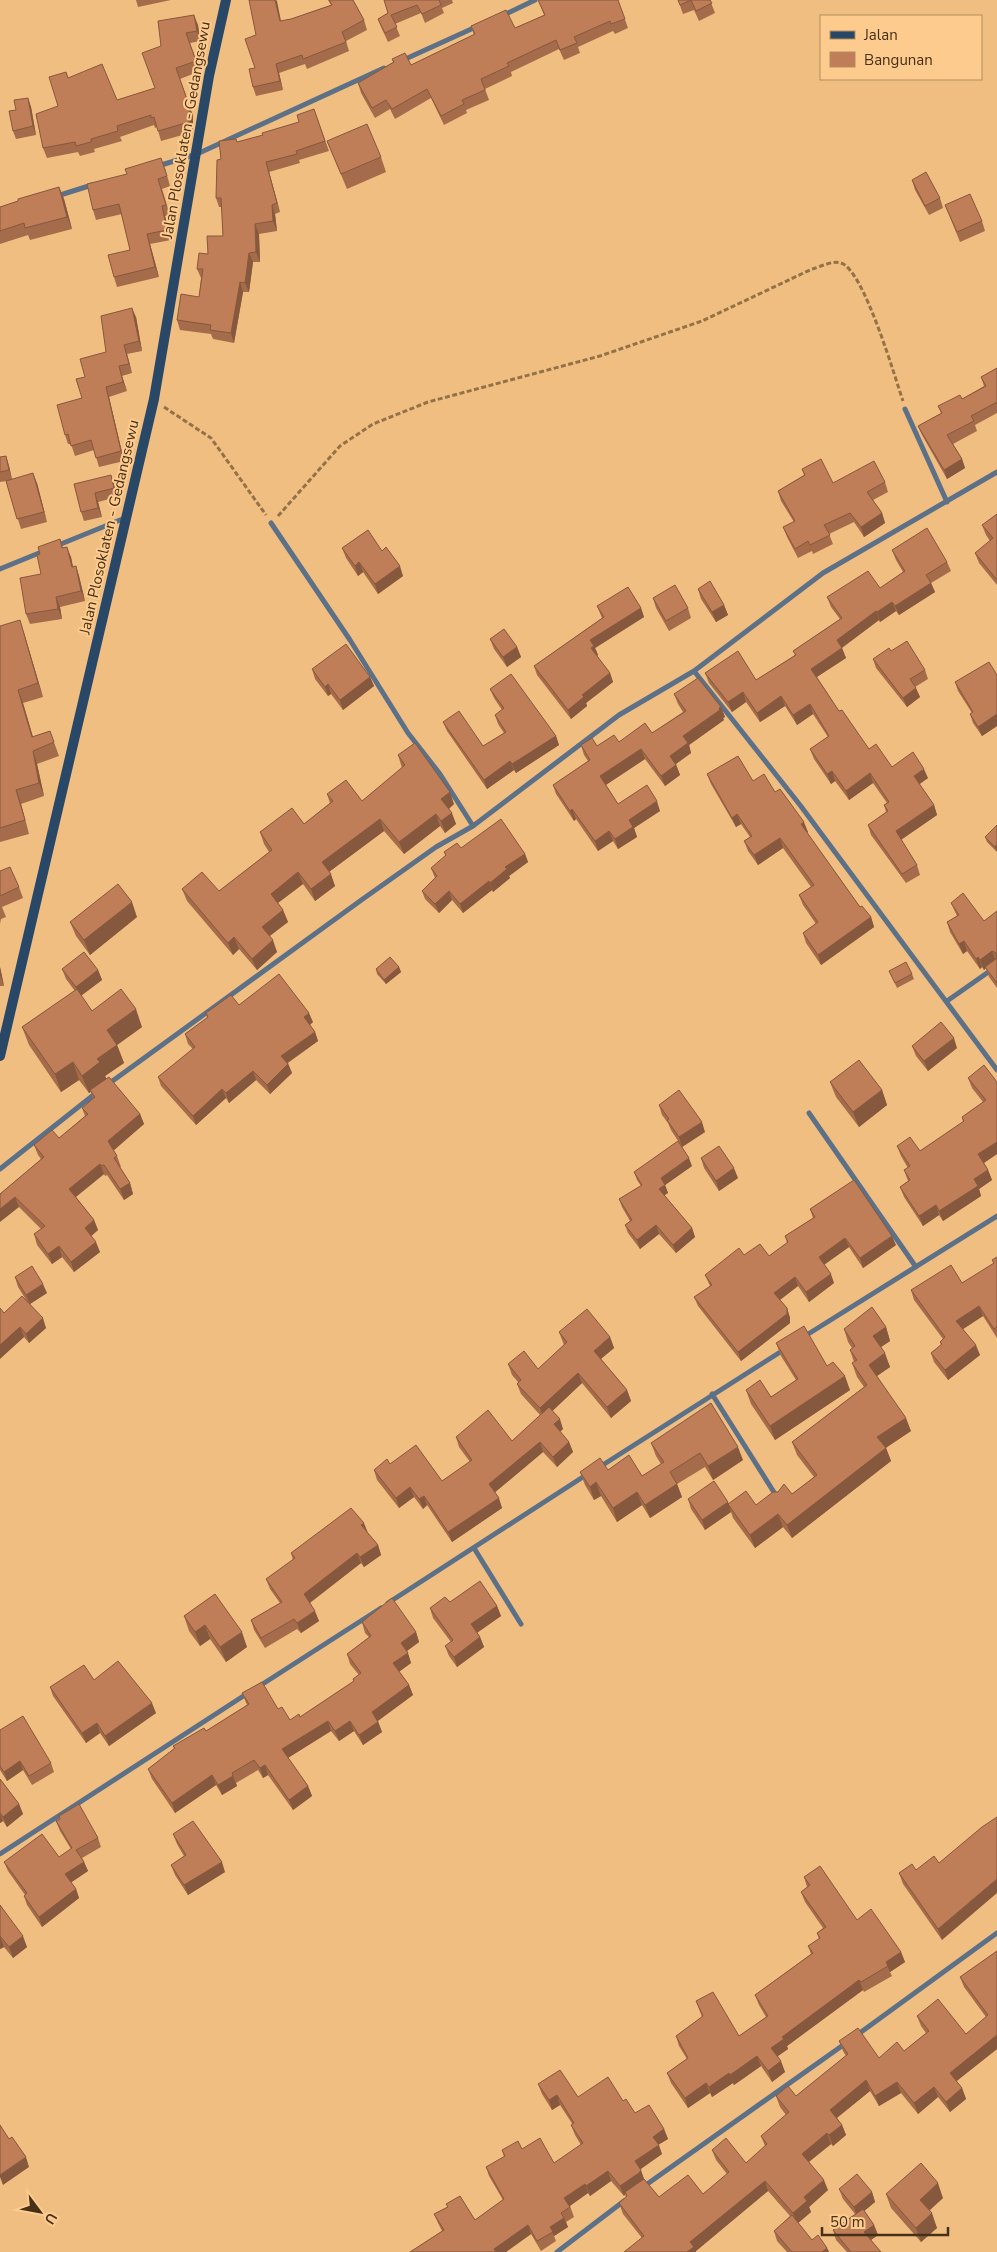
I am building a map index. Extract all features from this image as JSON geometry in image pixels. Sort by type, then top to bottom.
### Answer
[{"type":"main road","name":"Jalan Plosoklaten - Gedangsewu","points":[[0,1056],[154,400],[210,76],[226,0]]},
{"type":"street","points":[[493,19],[535,0]]},
{"type":"street","points":[[150,168],[197,154],[484,23]]},
{"type":"street","points":[[47,199],[103,182]]},
{"type":"street","points":[[905,409],[947,502]]},
{"type":"street","points":[[0,1169],[94,1095],[436,847],[472,826],[619,715],[694,672],[822,574],[997,472]]},
{"type":"street","points":[[0,569],[128,517]]},
{"type":"street","points":[[271,523],[350,640],[408,733],[440,774],[472,826]]},
{"type":"street","points":[[694,672],[800,805],[997,1070]]},
{"type":"street","points":[[946,1001],[997,966]]},
{"type":"street","points":[[809,1113],[916,1268]]},
{"type":"street","points":[[797,1341],[997,1216]]},
{"type":"street","points":[[0,1854],[789,1346]]},
{"type":"street","points":[[712,1394],[780,1502]]},
{"type":"street","points":[[474,1548],[521,1624]]},
{"type":"street","points":[[636,2192],[724,2131],[771,2094],[894,2010],[997,1933]]},
{"type":"street","points":[[556,2252],[628,2198]]},
{"type":"path","points":[[154,400],[211,438],[271,523],[340,446],[373,424],[428,402],[600,356],[702,321],[812,269],[830,263],[841,263],[848,268],[866,298],[886,344],[905,409]]},
{"type":"building","points":[[249,0],[275,0],[280,21],[332,5],[329,0],[353,0],[364,20],[342,32],[346,42],[303,59],[302,55],[276,64],[280,81],[253,87],[249,69],[255,68],[245,39],[256,35]]},
{"type":"building","points":[[384,0],[439,0],[441,5],[422,14],[417,5],[391,15],[397,27],[385,33],[378,19],[388,13]]},
{"type":"building","points":[[538,0],[618,0],[625,19],[611,24],[610,21],[574,37],[577,43],[560,50],[556,40],[507,63],[509,66],[481,79],[485,90],[462,100],[464,104],[441,116],[427,89],[392,109],[386,100],[372,108],[358,83],[394,62],[392,59],[405,53],[411,65],[475,34],[471,26],[506,10],[515,28],[545,15]]},
{"type":"building","points":[[678,0],[691,0],[680,5]]},
{"type":"building","points":[[691,0],[710,0],[712,3],[696,11]]},
{"type":"building","points":[[194,15],[197,31],[186,33],[196,61],[176,68],[189,105],[189,122],[158,131],[154,117],[151,118],[151,115],[117,126],[118,131],[91,139],[91,142],[76,146],[75,142],[43,148],[36,114],[58,106],[49,77],[66,72],[68,78],[102,64],[117,100],[155,88],[142,53],[161,46],[158,21]]},
{"type":"building","points":[[28,98],[33,126],[13,131],[9,111],[16,110],[14,100]]},
{"type":"building","points":[[314,109],[325,141],[296,151],[297,154],[266,162],[277,203],[272,205],[273,221],[255,224],[256,252],[249,253],[245,283],[240,282],[231,333],[210,330],[211,325],[177,320],[181,294],[199,297],[203,269],[197,269],[199,253],[208,254],[207,236],[223,236],[221,198],[216,198],[217,160],[221,159],[219,141],[236,139],[237,142],[263,135],[262,133],[299,122],[297,115]]},
{"type":"building","points":[[367,124],[381,157],[341,174],[327,141]]},
{"type":"building","points":[[161,158],[167,176],[158,179],[166,205],[162,206],[167,230],[147,234],[155,267],[114,277],[108,255],[130,250],[119,204],[93,210],[87,184],[127,174],[125,169]]},
{"type":"building","points":[[926,172],[940,198],[925,206],[912,180]]},
{"type":"building","points":[[59,187],[67,217],[25,228],[24,223],[0,231],[0,207],[18,201],[18,199]]},
{"type":"building","points":[[970,194],[982,221],[957,232],[945,205]]},
{"type":"building","points":[[132,308],[139,341],[124,345],[129,364],[119,366],[123,382],[106,387],[121,451],[96,458],[91,440],[71,446],[68,434],[65,435],[57,405],[82,398],[76,379],[85,377],[80,359],[106,352],[101,316]]},
{"type":"building","points":[[997,368],[997,402],[971,416],[974,421],[947,435],[962,459],[944,470],[918,426],[942,413],[938,406],[960,395],[962,399],[986,386],[981,377]]},
{"type":"building","points":[[6,456],[9,470],[0,472],[0,457]]},
{"type":"building","points":[[821,459],[833,483],[874,461],[885,482],[867,492],[882,513],[861,527],[850,513],[824,525],[830,535],[810,545],[808,541],[795,549],[783,527],[795,521],[778,491],[805,475],[802,469]]},
{"type":"building","points":[[33,473],[44,512],[17,519],[6,481]]},
{"type":"building","points":[[111,475],[114,488],[95,493],[98,508],[81,512],[74,484]]},
{"type":"building","points":[[997,514],[997,580],[975,553],[993,538],[982,525]]},
{"type":"building","points":[[927,528],[947,562],[926,575],[931,583],[895,606],[892,602],[876,611],[837,640],[842,648],[811,669],[839,711],[842,710],[869,749],[876,744],[892,767],[913,752],[924,769],[914,776],[934,805],[896,831],[917,865],[902,874],[868,825],[888,811],[884,805],[889,802],[870,773],[846,791],[832,771],[827,774],[810,749],[829,736],[810,704],[793,715],[781,696],[757,713],[743,692],[728,702],[705,673],[738,651],[756,680],[796,655],[793,651],[842,618],[827,597],[868,571],[880,588],[905,571],[892,550]]},
{"type":"building","points":[[368,530],[382,551],[386,547],[400,566],[375,584],[359,562],[355,566],[342,548]]},
{"type":"building","points":[[60,539],[62,548],[67,547],[72,567],[76,566],[81,591],[56,597],[58,609],[26,614],[20,578],[41,574],[37,555],[40,554],[38,547]]},
{"type":"building","points":[[710,581],[724,605],[712,612],[698,589]]},
{"type":"building","points":[[675,585],[688,608],[666,621],[653,598]]},
{"type":"building","points":[[628,587],[641,608],[590,640],[594,646],[591,648],[610,673],[582,695],[584,697],[568,710],[534,666],[604,617],[597,606]]},
{"type":"building","points":[[20,620],[38,683],[18,690],[32,737],[50,731],[54,742],[33,751],[39,783],[16,790],[25,820],[0,828],[0,626]]},
{"type":"building","points":[[504,629],[517,647],[503,657],[490,639]]},
{"type":"building","points":[[907,641],[925,670],[910,679],[916,688],[903,698],[873,659],[889,648],[891,651]]},
{"type":"building","points":[[346,644],[370,677],[340,700],[328,684],[325,687],[312,669]]},
{"type":"building","points":[[989,662],[997,675],[997,714],[978,727],[970,714],[973,712],[955,682]]},
{"type":"building","points":[[511,674],[556,736],[512,764],[510,761],[484,780],[443,722],[459,711],[483,746],[506,732],[495,715],[504,708],[490,689]]},
{"type":"building","points":[[698,678],[721,707],[719,708],[720,710],[683,736],[688,743],[670,756],[676,765],[661,776],[641,749],[600,776],[618,804],[647,785],[657,801],[629,820],[633,827],[615,839],[609,831],[595,841],[572,809],[570,811],[553,785],[590,760],[581,745],[592,738],[597,746],[614,735],[619,742],[645,723],[652,733],[686,711],[674,694]]},
{"type":"building","points":[[415,743],[450,792],[441,799],[452,813],[441,821],[436,814],[399,842],[380,819],[322,862],[331,874],[311,889],[298,872],[271,894],[283,910],[262,927],[273,940],[252,959],[234,937],[228,943],[182,889],[202,872],[219,891],[272,850],[260,832],[292,808],[304,824],[333,801],[327,794],[346,780],[362,801],[405,765],[398,755]]},
{"type":"building","points":[[738,756],[753,781],[764,774],[775,792],[780,789],[804,822],[801,824],[860,907],[862,906],[871,917],[818,955],[803,933],[818,922],[799,895],[814,885],[780,838],[754,855],[744,841],[752,836],[737,814],[732,818],[707,774]]},
{"type":"building","points":[[501,819],[525,854],[505,867],[507,869],[490,883],[489,881],[460,904],[449,891],[435,904],[422,891],[437,876],[431,868],[446,855],[444,852],[457,843],[461,848]]},
{"type":"building","points":[[997,825],[997,844],[995,847],[985,837]]},
{"type":"building","points":[[10,867],[19,887],[0,896],[0,871]]},
{"type":"building","points":[[118,884],[132,902],[84,940],[70,922]]},
{"type":"building","points":[[963,893],[984,921],[997,911],[997,958],[996,953],[992,951],[980,960],[978,957],[976,959],[964,941],[959,944],[947,922],[959,915],[951,903]]},
{"type":"building","points":[[84,952],[98,970],[76,987],[62,969]]},
{"type":"building","points":[[390,957],[399,967],[384,980],[376,969]]},
{"type":"building","points":[[997,958],[997,983],[985,967]]},
{"type":"building","points":[[906,962],[912,974],[895,983],[889,971]]},
{"type":"building","points":[[279,974],[309,1013],[304,1017],[315,1032],[281,1056],[288,1064],[267,1085],[253,1071],[226,1093],[222,1089],[193,1116],[158,1077],[195,1047],[185,1034],[208,1017],[206,1013],[231,995],[239,1005]]},
{"type":"building","points":[[77,989],[92,1011],[121,989],[136,1009],[107,1030],[117,1045],[97,1059],[100,1062],[82,1076],[73,1062],[55,1074],[22,1027]]},
{"type":"building","points":[[941,1022],[954,1038],[924,1061],[912,1046]]},
{"type":"building","points":[[859,1060],[882,1090],[853,1112],[830,1082]]},
{"type":"building","points":[[984,1065],[997,1082],[997,1142],[978,1154],[988,1170],[974,1179],[978,1186],[939,1211],[936,1205],[919,1216],[900,1187],[910,1180],[904,1170],[910,1166],[897,1146],[910,1137],[920,1151],[964,1121],[962,1117],[986,1100],[968,1078]]},
{"type":"building","points":[[109,1077],[140,1114],[108,1141],[117,1156],[114,1158],[130,1183],[120,1189],[104,1165],[101,1166],[100,1164],[69,1189],[94,1220],[85,1228],[96,1242],[71,1262],[59,1246],[48,1254],[34,1234],[45,1226],[15,1197],[0,1209],[0,1194],[44,1157],[34,1145],[52,1130],[59,1138],[88,1114],[82,1108],[95,1097],[90,1090]]},
{"type":"building","points":[[679,1090],[702,1122],[679,1137],[659,1105]]},
{"type":"building","points":[[678,1141],[689,1158],[661,1178],[665,1185],[659,1189],[692,1228],[673,1245],[656,1225],[637,1240],[625,1225],[632,1220],[619,1199],[642,1185],[634,1172]]},
{"type":"building","points":[[719,1146],[734,1168],[716,1181],[701,1158]]},
{"type":"building","points":[[854,1180],[892,1236],[860,1258],[845,1238],[819,1257],[831,1274],[806,1292],[795,1277],[774,1293],[787,1308],[787,1314],[738,1352],[694,1297],[712,1285],[705,1275],[739,1248],[744,1255],[760,1244],[769,1256],[788,1242],[785,1236],[815,1217],[810,1209]]},
{"type":"building","points":[[997,1257],[997,1327],[994,1329],[979,1306],[956,1321],[976,1345],[945,1370],[931,1353],[942,1344],[940,1342],[945,1337],[911,1290],[951,1265],[962,1283],[994,1263],[992,1260]]},
{"type":"building","points":[[32,1266],[43,1284],[26,1295],[15,1277]]},
{"type":"building","points":[[22,1296],[43,1318],[26,1334],[20,1327],[0,1345],[0,1308],[4,1313]]},
{"type":"building","points":[[872,1307],[886,1327],[873,1336],[885,1353],[869,1365],[906,1418],[877,1437],[886,1448],[787,1525],[778,1514],[750,1535],[728,1504],[746,1491],[756,1505],[773,1492],[778,1492],[784,1484],[792,1494],[817,1475],[792,1442],[867,1385],[852,1363],[857,1360],[850,1350],[855,1346],[844,1329]]},
{"type":"building","points":[[587,1309],[610,1337],[594,1351],[627,1390],[607,1407],[578,1373],[540,1408],[517,1384],[521,1380],[508,1364],[524,1351],[538,1369],[567,1342],[559,1332]]},
{"type":"building","points":[[804,1326],[827,1366],[833,1362],[845,1376],[770,1426],[746,1390],[760,1380],[771,1397],[798,1379],[776,1343]]},
{"type":"building","points":[[711,1403],[738,1447],[708,1466],[700,1453],[670,1472],[677,1484],[645,1505],[637,1492],[613,1508],[596,1482],[590,1487],[580,1472],[600,1458],[608,1470],[629,1455],[642,1476],[664,1462],[651,1443]]},
{"type":"building","points":[[549,1407],[560,1419],[554,1424],[569,1442],[553,1457],[540,1442],[489,1484],[499,1498],[448,1532],[424,1496],[419,1499],[410,1487],[396,1498],[374,1470],[387,1459],[390,1464],[416,1445],[442,1481],[472,1460],[456,1437],[488,1410],[512,1441]]},
{"type":"building","points":[[714,1481],[728,1502],[702,1520],[688,1499]]},
{"type":"building","points":[[351,1508],[364,1523],[361,1525],[378,1545],[360,1557],[357,1553],[304,1594],[315,1611],[297,1623],[294,1619],[261,1638],[251,1620],[282,1602],[266,1579],[295,1558],[291,1553]]},
{"type":"building","points":[[480,1581],[497,1606],[471,1624],[480,1637],[454,1657],[445,1646],[453,1640],[430,1608],[445,1597],[450,1602]]},
{"type":"building","points":[[215,1594],[242,1632],[220,1647],[205,1625],[195,1632],[184,1616]]},
{"type":"building","points":[[392,1598],[416,1632],[401,1643],[408,1653],[393,1663],[409,1685],[372,1712],[378,1722],[359,1735],[350,1721],[335,1731],[328,1721],[282,1749],[308,1786],[289,1800],[265,1765],[260,1768],[254,1760],[232,1773],[233,1776],[218,1785],[212,1775],[172,1803],[148,1769],[175,1748],[173,1746],[204,1728],[206,1731],[249,1704],[242,1693],[262,1682],[278,1709],[282,1707],[290,1720],[299,1714],[300,1717],[354,1681],[353,1679],[361,1673],[347,1654],[371,1636],[362,1622]]},
{"type":"building","points":[[118,1661],[152,1703],[105,1736],[97,1723],[82,1733],[50,1687],[84,1665],[94,1680]]},
{"type":"building","points":[[23,1716],[51,1763],[29,1776],[20,1761],[4,1772],[0,1766],[0,1730]]},
{"type":"building","points":[[0,1779],[19,1804],[3,1817],[0,1813]]},
{"type":"building","points":[[79,1804],[98,1838],[76,1850],[84,1862],[65,1874],[76,1889],[39,1917],[24,1896],[27,1893],[4,1862],[42,1834],[59,1857],[72,1848],[56,1821],[60,1819],[59,1816]]},
{"type":"building","points":[[997,1817],[997,1879],[938,1929],[899,1873],[912,1864],[916,1870],[934,1856],[939,1863]]},
{"type":"building","points":[[193,1821],[222,1862],[184,1885],[171,1865],[186,1855],[173,1834]]},
{"type":"building","points":[[820,1866],[857,1920],[871,1909],[901,1952],[886,1962],[888,1966],[861,1982],[859,1980],[782,2037],[784,2039],[771,2048],[781,2061],[768,2071],[757,2056],[730,2075],[729,2073],[709,2087],[706,2083],[685,2098],[667,2073],[688,2058],[676,2036],[703,2016],[696,2001],[713,1992],[739,2036],[768,2016],[755,1995],[813,1953],[808,1946],[820,1938],[817,1933],[826,1927],[801,1892],[810,1885],[804,1877]]},
{"type":"building","points":[[0,1905],[23,1936],[9,1947],[0,1936]]},
{"type":"building","points":[[997,1951],[997,2035],[950,2073],[962,2088],[946,2102],[934,2087],[914,2103],[897,2082],[875,2096],[866,2080],[830,2110],[842,2125],[829,2135],[827,2133],[802,2154],[824,2180],[804,2197],[807,2201],[793,2213],[765,2181],[690,2242],[694,2247],[687,2252],[624,2252],[644,2236],[619,2203],[627,2196],[625,2192],[644,2179],[659,2197],[688,2175],[703,2194],[729,2172],[712,2150],[726,2138],[746,2163],[767,2144],[761,2136],[789,2112],[776,2096],[788,2086],[796,2096],[848,2054],[839,2041],[858,2028],[879,2058],[897,2042],[904,2051],[929,2031],[917,2016],[938,1999],[966,2034],[988,2015],[960,1977]]},
{"type":"building","points":[[560,2070],[578,2097],[608,2077],[623,2101],[626,2099],[635,2113],[649,2105],[664,2129],[653,2137],[659,2145],[635,2161],[641,2170],[639,2173],[620,2186],[608,2171],[564,2198],[570,2207],[561,2213],[564,2218],[550,2227],[553,2232],[537,2241],[528,2225],[494,2249],[496,2252],[410,2252],[444,2230],[434,2214],[448,2207],[446,2204],[460,2196],[475,2220],[504,2199],[486,2167],[505,2156],[502,2150],[518,2141],[522,2149],[540,2138],[554,2163],[583,2143],[571,2125],[574,2123],[557,2095],[549,2100],[538,2084]]},
{"type":"building","points":[[0,2125],[9,2139],[12,2137],[26,2157],[0,2175]]},
{"type":"building","points":[[921,2163],[938,2183],[920,2200],[932,2213],[916,2228],[886,2194]]},
{"type":"building","points":[[857,2174],[872,2192],[854,2207],[839,2189]]},
{"type":"building","points":[[863,2209],[874,2225],[864,2232],[881,2252],[851,2252],[833,2230]]},
{"type":"building","points":[[792,2215],[812,2240],[818,2235],[827,2248],[822,2252],[792,2252],[774,2231]]}]
